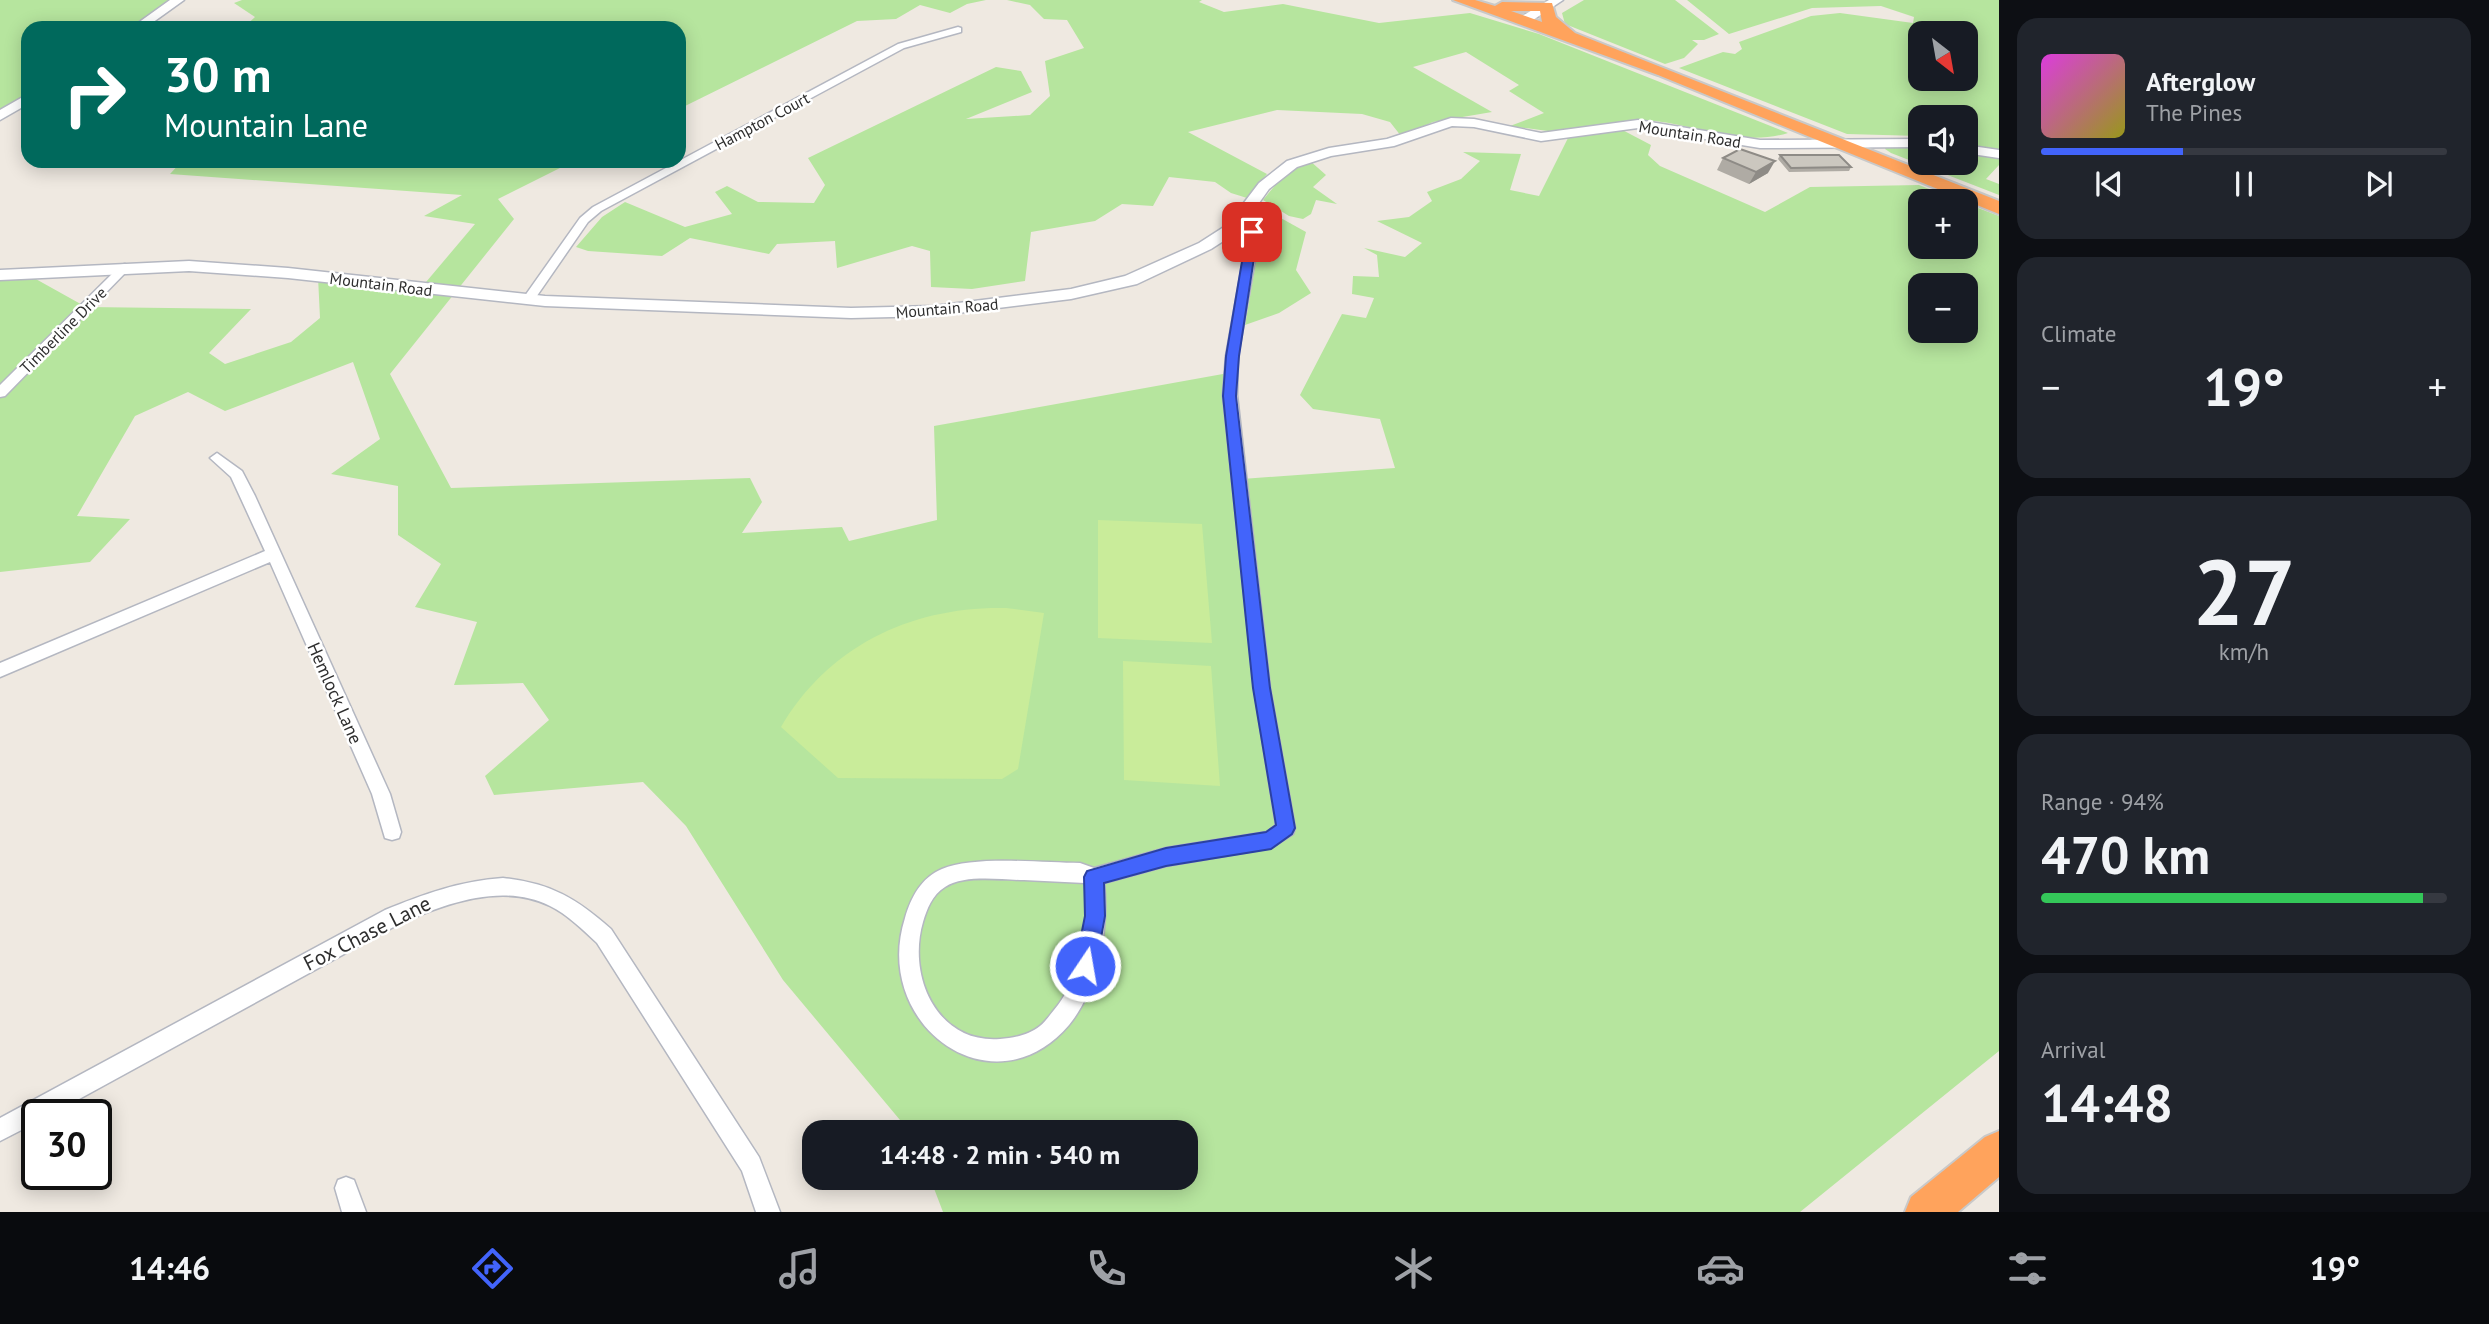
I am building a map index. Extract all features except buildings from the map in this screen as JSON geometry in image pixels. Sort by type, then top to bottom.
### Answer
[{"type":"highway","points":[[1466,2],[1511,8],[1552,3],[1548,19],[1573,39]]},
{"type":"highway","points":[[1466,2],[1523,20],[1841,143],[1877,153],[1999,200]]},
{"type":"highway","points":[[1785,145],[1801,138],[1795,125]]},
{"type":"highway","points":[[1841,143],[1868,157],[1999,208]]},
{"type":"highway","points":[[1926,1212],[1999,1151]]},
{"type":"street","points":[[146,21],[178,0]]},
{"type":"street","points":[[1523,20],[1552,3]]},
{"type":"street","name":"Hampton Court","points":[[686,161],[901,46],[958,30]]},
{"type":"street","points":[[0,116],[21,102]]},
{"type":"street","name":"Mountain Road","points":[[0,275],[125,267],[242,270],[528,300],[851,313],[947,310],[1117,285],[1205,246],[1240,222],[1264,186],[1292,164],[1329,152],[1389,143],[1451,122],[1474,123],[1541,137],[1645,125],[1735,141],[1785,145],[1841,143]]},
{"type":"street","points":[[1841,143],[1908,144]]},
{"type":"street","points":[[1978,151],[1999,154]]},
{"type":"street","name":"Hampton Court","points":[[528,300],[584,220],[597,209],[673,168]]},
{"type":"street","points":[[1094,877],[1095,916],[1085,966],[1071,1006],[1051,1029],[1023,1046],[989,1052],[963,1044],[933,1025],[917,1003],[906,967],[908,940],[916,906],[925,890],[937,879],[956,874],[1060,871],[1094,877],[1166,857],[1271,840],[1286,828],[1262,688],[1230,396],[1232,356],[1253,238],[1250,228],[1240,222]]},
{"type":"street","name":"Timberline Drive","points":[[0,393],[125,267]]},
{"type":"street","name":"Hemlock Lane","points":[[217,458],[237,474],[381,794],[392,832]]},
{"type":"street","points":[[0,670],[273,554]]},
{"type":"street","name":"Fox Chase Lane","points":[[0,1130],[392,917],[448,893],[504,886],[555,897],[581,913],[604,936],[751,1165],[768,1212]]},
{"type":"street","points":[[346,1188],[354,1212]]},
{"type":"green space","points":[[0,0],[170,0],[140,21],[21,21],[21,98],[0,112]]},
{"type":"green space","points":[[242,0],[986,0],[967,4],[950,13],[920,5],[896,19],[857,21],[686,106],[686,21],[251,21],[255,17],[234,3]]},
{"type":"green space","points":[[1007,0],[1202,0],[1199,2],[1224,12],[1283,4],[1379,23],[1470,13],[1539,34],[1788,133],[1754,138],[1655,121],[1611,124],[1651,145],[1648,155],[1660,166],[1765,212],[1810,187],[1919,185],[1929,189],[1908,189],[1908,259],[1978,259],[1978,208],[1999,216],[1999,1051],[1800,1212],[943,1212],[935,1190],[1198,1190],[1198,1120],[900,1120],[783,980],[686,826],[643,782],[494,795],[485,776],[549,720],[523,683],[454,685],[477,622],[415,607],[441,564],[398,535],[398,486],[331,474],[380,439],[353,362],[225,411],[188,392],[135,416],[77,516],[130,519],[90,562],[0,572],[0,281],[34,278],[86,307],[251,309],[209,353],[225,364],[291,342],[320,318],[318,277],[421,288],[475,224],[424,216],[462,195],[170,174],[176,168],[560,168],[498,199],[514,219],[390,374],[451,488],[750,478],[762,502],[742,533],[842,527],[849,541],[937,520],[934,426],[1234,372],[1242,479],[1395,468],[1380,419],[1313,409],[1300,395],[1342,314],[1366,318],[1374,298],[1352,294],[1353,276],[1379,277],[1377,255],[1364,248],[1405,257],[1422,243],[1377,221],[1409,217],[1432,201],[1427,192],[1461,179],[1480,161],[1463,152],[1521,154],[1510,190],[1539,196],[1570,134],[1510,126],[1544,113],[1509,91],[1519,85],[1466,52],[1413,67],[1492,112],[1433,122],[1401,136],[1390,122],[1362,114],[1277,110],[1188,132],[1267,174],[1247,198],[1231,193],[1215,182],[1169,177],[1153,206],[1122,204],[1095,221],[1031,232],[1025,281],[972,289],[931,287],[930,251],[912,246],[837,268],[835,241],[777,244],[769,254],[690,238],[662,256],[588,251],[576,247],[602,217],[625,202],[685,227],[732,214],[715,192],[727,186],[758,202],[814,203],[825,185],[808,158],[996,67],[1021,71],[1032,92],[966,119],[1030,115],[1050,96],[1045,61],[1084,48],[1067,20],[1044,19],[1030,5]]},
{"type":"green space","points":[[1584,0],[1675,0],[1719,34],[1704,40],[1692,40],[1698,44],[1684,58],[1665,64],[1565,24],[1562,13]]},
{"type":"green space","points":[[1687,0],[1999,0],[1999,150],[1978,146],[1978,105],[1908,105],[1908,136],[1847,134],[1679,68],[1723,52],[1735,54],[1742,49],[1739,42],[1811,16],[1840,13],[1908,22],[1908,91],[1978,91],[1978,21],[1913,21],[1914,17],[1881,6],[1812,8],[1729,34]]},
{"type":"green space","points":[[1886,146],[1908,146],[1908,160],[1891,153],[1885,149]]},
{"type":"green space","points":[[1978,153],[1999,156],[1999,165],[1986,179],[1999,184],[1999,195],[1948,175],[1978,175]]},
{"type":"green space","points":[[1309,160],[1326,175],[1313,187],[1337,204],[1316,200],[1311,214],[1303,219],[1289,216],[1263,200],[1282,177]]},
{"type":"green space","points":[[1259,206],[1306,232],[1296,270],[1311,293],[1279,313],[1245,325],[1260,240],[1251,215]]},
{"type":"green space","points":[[1098,520],[1202,524],[1212,643],[1098,638]]},
{"type":"green space","points":[[1006,608],[1044,613],[1018,769],[1002,779],[838,778],[781,727],[801,698],[823,674],[849,653],[877,636],[938,614]]},
{"type":"green space","points":[[1123,661],[1211,666],[1220,786],[1124,780]]},
{"type":"route","points":[[1085,966],[1095,916],[1094,877],[1119,867],[1166,857],[1271,840],[1286,828],[1275,778],[1262,688],[1230,396],[1232,356],[1252,232]]}]
